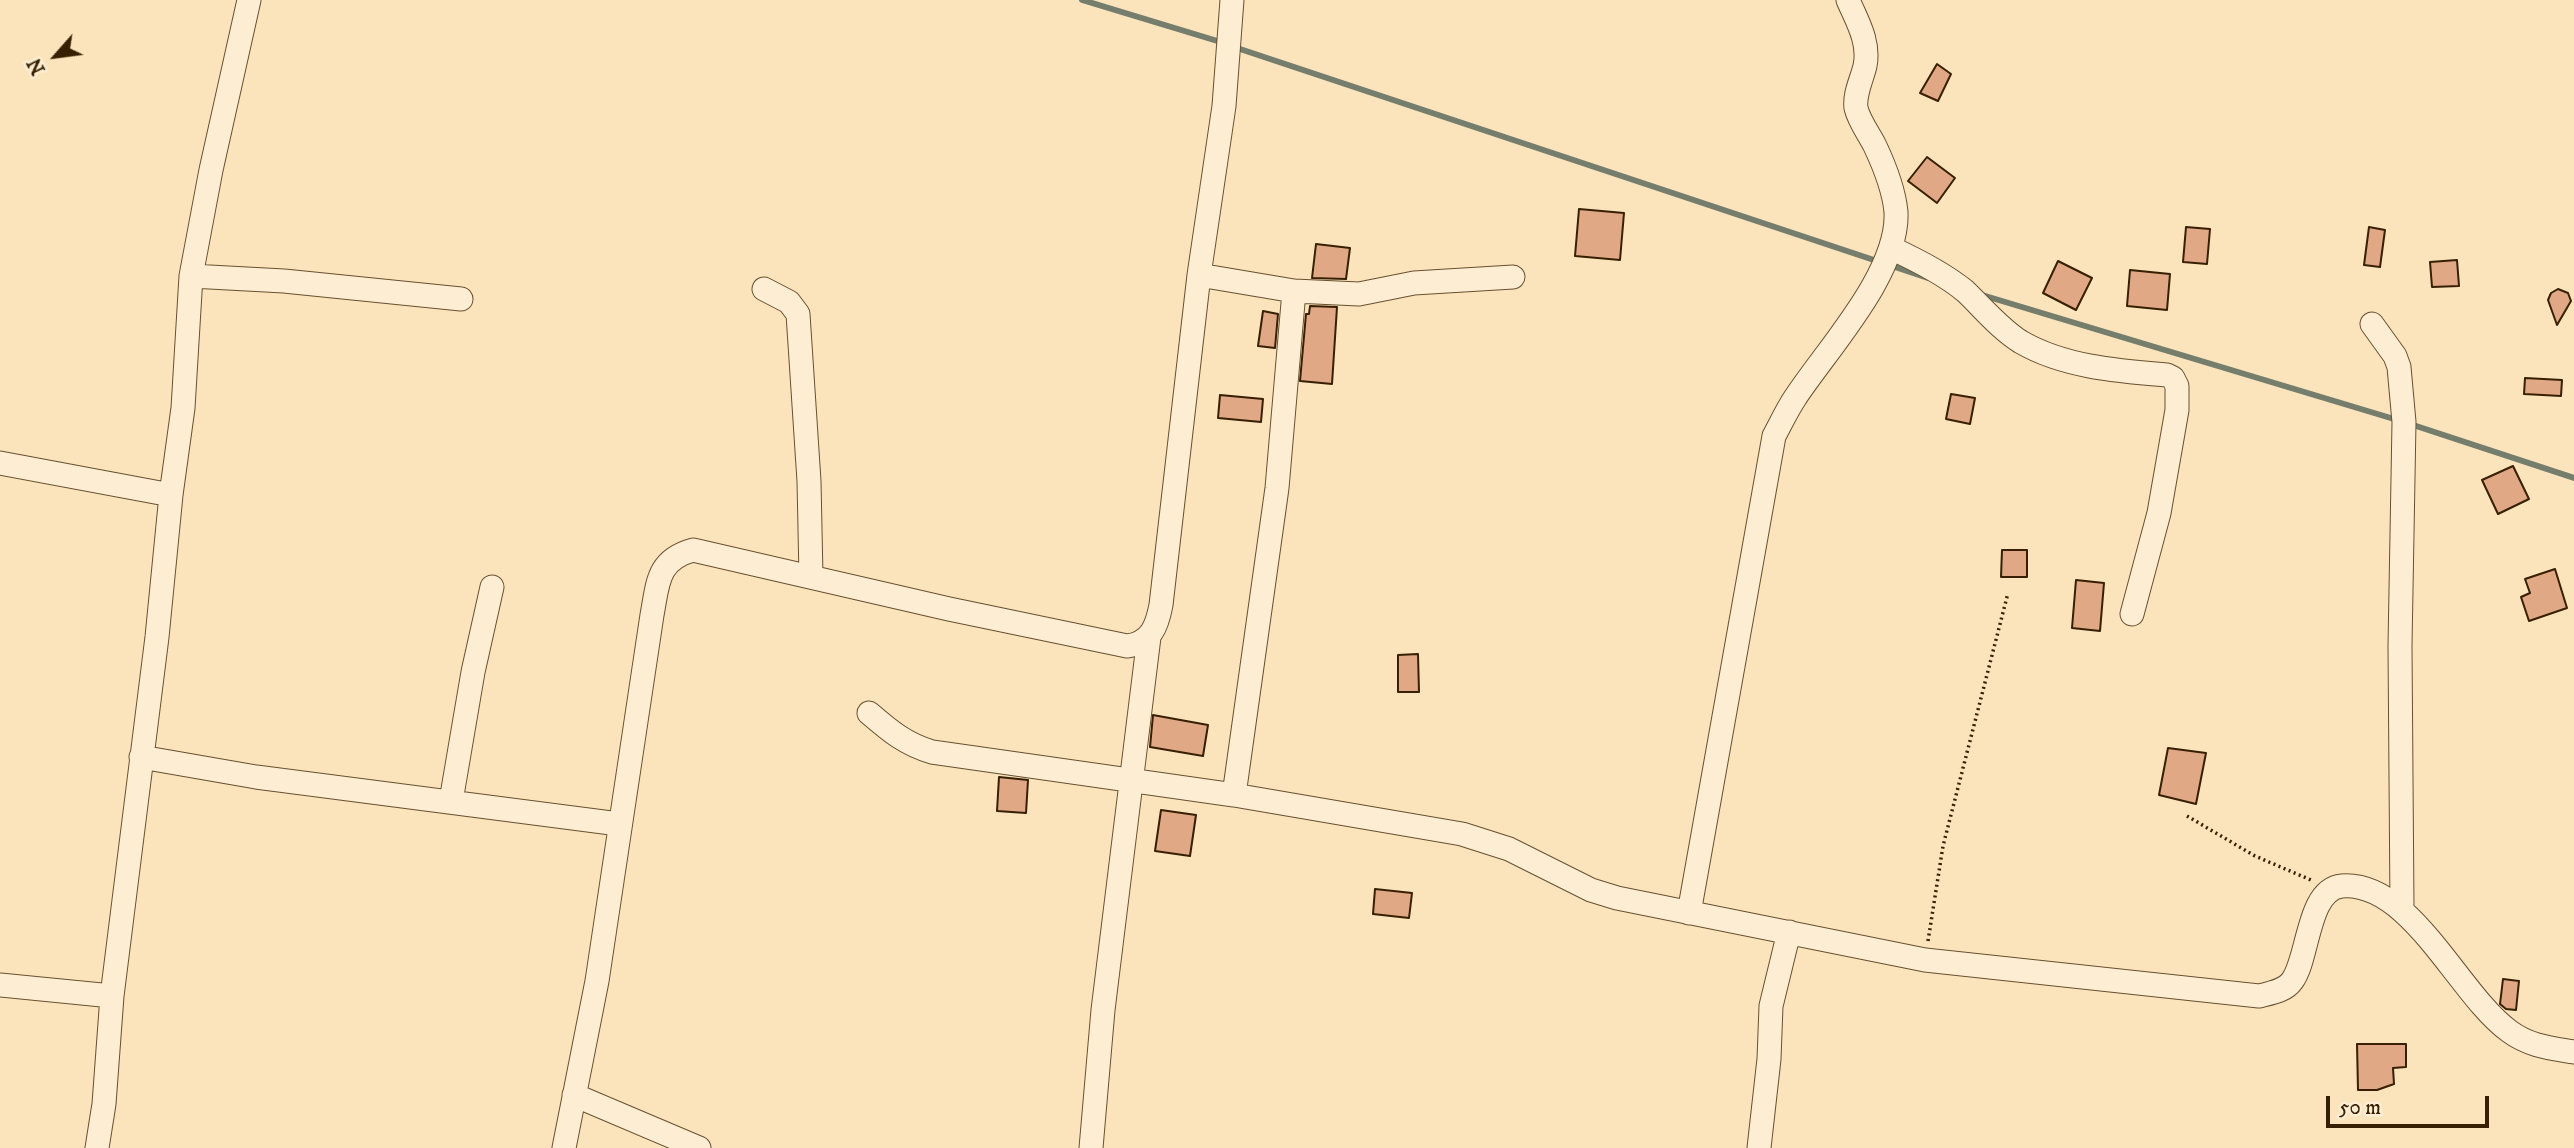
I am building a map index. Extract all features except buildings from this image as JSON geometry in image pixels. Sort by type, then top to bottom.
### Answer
[{"type":"street","points":[[97,1148],[104,1104],[112,996],[183,408],[191,276],[211,170],[249,0]]},
{"type":"street","points":[[1091,1148],[1103,1010],[1149,637],[1158,620],[1161,605],[1199,275],[1224,106],[1232,0]]},
{"type":"street","points":[[1689,913],[1774,436],[1795,399],[1856,313],[1891,248],[1896,212],[1876,148],[1856,106],[1866,63],[1866,46],[1848,0]]},
{"type":"street","points":[[1891,248],[1926,265],[1963,290],[2019,341],[2040,351],[2063,359],[2120,371],[2167,375],[2173,378],[2177,386],[2177,410],[2162,500],[2132,614]]},
{"type":"street","points":[[1199,275],[1294,291],[1359,294],[1414,283],[1513,277]]},
{"type":"street","points":[[191,276],[284,281],[461,299]]},
{"type":"street","points":[[764,289],[789,302],[798,314],[809,481],[811,577]]},
{"type":"street","points":[[1234,795],[1276,488],[1294,291]]},
{"type":"street","points":[[2372,324],[2395,356],[2399,367],[2404,422],[2400,646],[2402,908]]},
{"type":"street","points":[[0,463],[171,495]]},
{"type":"street","points":[[564,1148],[597,981],[656,594],[661,572],[668,562],[693,550],[1127,646],[1138,644],[1149,637]]},
{"type":"street","points":[[451,801],[473,672],[492,587]]},
{"type":"street","points":[[869,713],[897,737],[912,746],[932,752],[1234,795],[1462,834],[1509,849],[1591,890],[1643,904],[1925,960],[2259,996],[2279,991],[2292,982],[2320,902],[2333,888],[2362,887],[2402,908],[2485,1009],[2508,1031],[2530,1044],[2574,1052]]},
{"type":"street","points":[[141,757],[256,777],[619,824]]},
{"type":"street","points":[[1759,1148],[1769,1059],[1771,1006],[1789,933]]},
{"type":"street","points":[[0,985],[112,996]]},
{"type":"street","points":[[574,1096],[699,1148]]},
{"type":"path","points":[[1925,960],[1943,846],[2008,593]]},
{"type":"path","points":[[2187,816],[2256,856],[2333,888]]},
{"type":"waterway","points":[[1082,0],[1224,43]]},
{"type":"waterway","points":[[1234,47],[1928,278]]},
{"type":"waterway","points":[[1982,295],[2404,422],[2574,478]]}]
